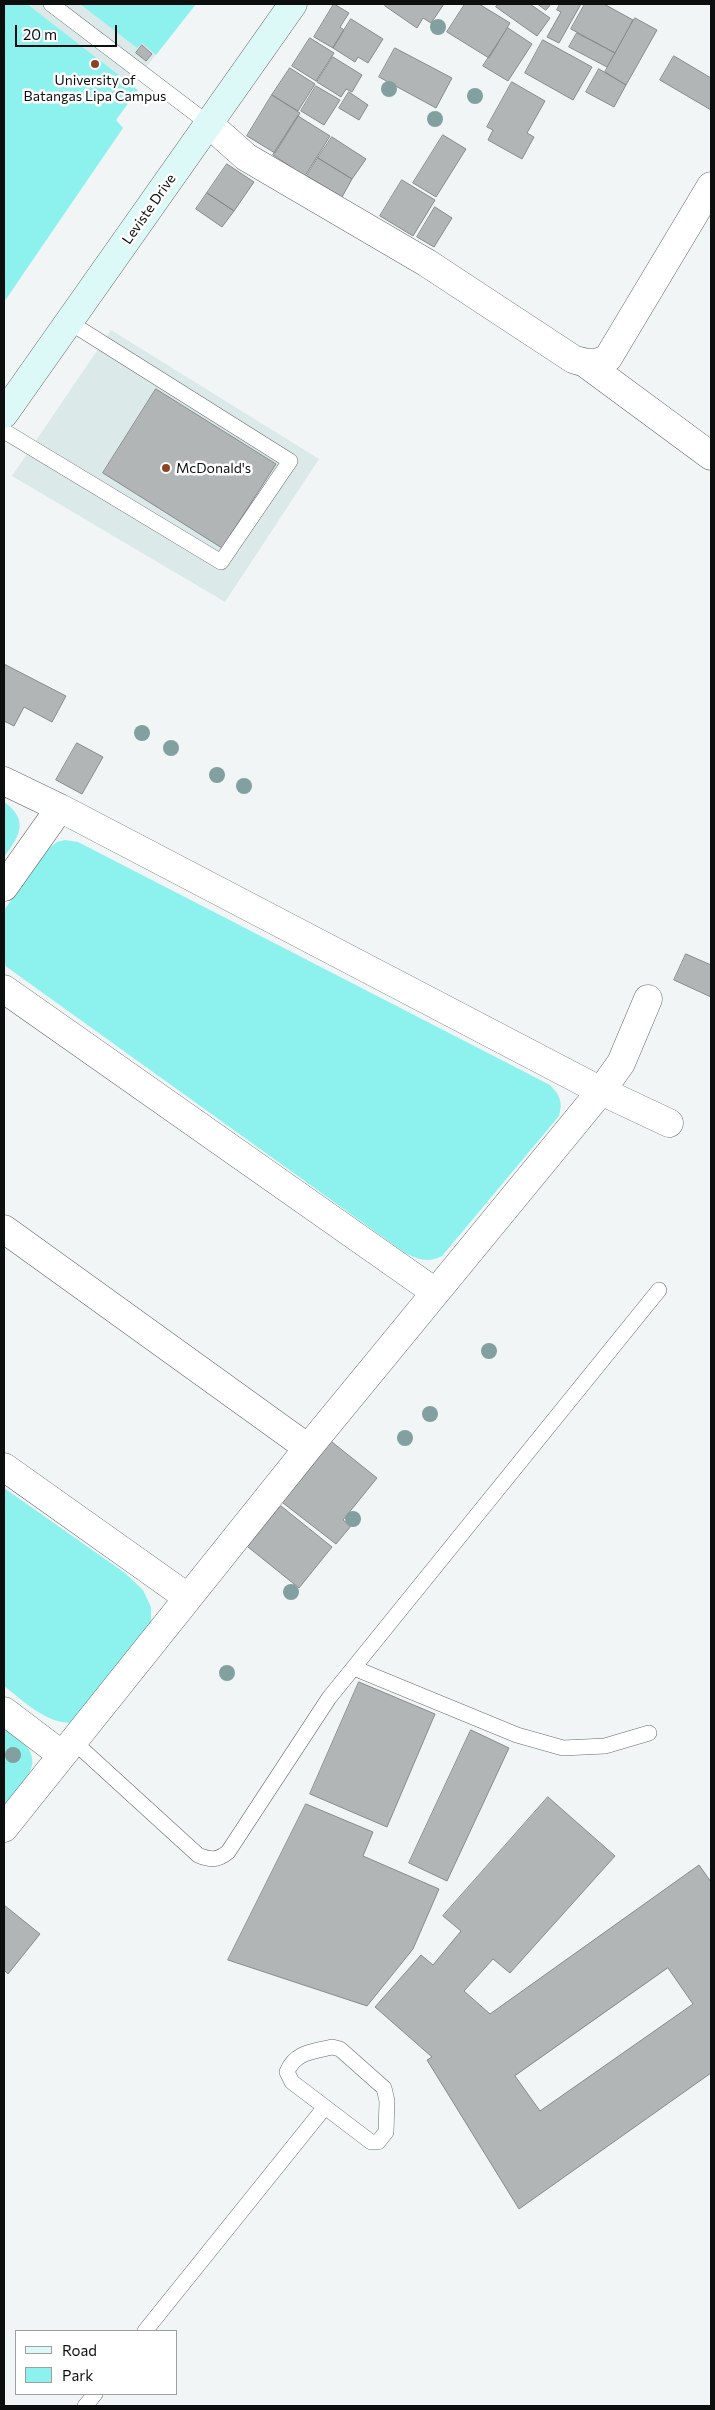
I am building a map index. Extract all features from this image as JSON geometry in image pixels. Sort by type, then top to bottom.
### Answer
[{"type":"main road","name":"Leviste Drive","points":[[4,414],[293,4]]},
{"type":"street","points":[[209,124],[246,156],[427,263],[573,359],[586,363],[598,363],[608,358],[711,186]]},
{"type":"street","points":[[586,363],[711,456]]},
{"type":"street","points":[[4,781],[60,808],[601,1091],[670,1123]]},
{"type":"street","points":[[4,887],[60,808]]},
{"type":"street","points":[[4,989],[435,1292]]},
{"type":"street","points":[[4,1828],[187,1597],[601,1091],[621,1063],[648,999]]},
{"type":"street","points":[[4,1229],[308,1448]]},
{"type":"street","points":[[4,1467],[187,1597]]},
{"type":"street","points":[[4,1712],[68,1748]]},
{"type":"lane","points":[[51,4],[209,124]]},
{"type":"lane","points":[[4,431],[222,562],[290,462],[69,322]]},
{"type":"lane","points":[[68,1748],[198,1855],[210,1860],[220,1858],[228,1852],[329,1698],[659,1290]]},
{"type":"lane","points":[[354,1668],[517,1735],[563,1748],[605,1746],[649,1733]]},
{"type":"lane","points":[[332,2047],[340,2050],[384,2088],[387,2100],[386,2132],[378,2142],[371,2142],[325,2107],[292,2082],[287,2072],[290,2063],[300,2055],[332,2047]]},
{"type":"lane","points":[[146,2330],[325,2107]]},
{"type":"lane","points":[[86,2406],[95,2395]]},
{"type":"shaded area","name":"University of Batangas Lipa Campus","points":[[4,4],[196,4],[132,85],[138,90]]},
{"type":"shaded area","name":"McDonald's","points":[[111,330],[319,459],[225,602],[12,476]]},
{"type":"green space","points":[[4,4],[27,4],[138,90],[116,120],[123,128],[4,302]]},
{"type":"green space","points":[[80,4],[196,4],[156,55],[142,43],[137,48]]},
{"type":"green space","points":[[4,802],[17,815],[19,829],[14,842],[4,857]]},
{"type":"green space","points":[[65,840],[78,842],[550,1085],[560,1099],[559,1116],[442,1256],[423,1260],[405,1253],[4,965],[4,910],[49,848],[57,842]]},
{"type":"green space","points":[[4,1488],[125,1573],[143,1590],[151,1607],[151,1623],[72,1723],[44,1716],[4,1686]]},
{"type":"green space","points":[[4,1725],[27,1747],[32,1756],[32,1765],[23,1783],[4,1807]]},
{"type":"building","points":[[334,4],[349,13],[340,27],[344,30],[333,48],[314,37]]},
{"type":"building","points":[[386,4],[444,4],[431,23],[423,18],[417,28],[385,6]]},
{"type":"building","points":[[465,4],[479,4],[510,23],[489,58],[447,32]]},
{"type":"building","points":[[498,4],[530,4],[550,18],[537,36],[496,7]]},
{"type":"building","points":[[538,4],[551,4],[546,10]]},
{"type":"building","points":[[560,4],[581,4],[559,43],[547,37],[561,12],[557,10]]},
{"type":"building","points":[[585,4],[604,4],[633,20],[615,53],[571,29]]},
{"type":"building","points":[[635,18],[657,30],[626,85],[605,72]]},
{"type":"building","points":[[351,19],[383,39],[368,63],[358,57],[355,62],[333,48]]},
{"type":"building","points":[[508,28],[532,44],[508,81],[483,66]]},
{"type":"building","points":[[577,33],[615,53],[607,67],[569,47]]},
{"type":"building","points":[[310,38],[334,53],[316,81],[292,66]]},
{"type":"building","points":[[543,40],[592,67],[573,100],[525,73]]},
{"type":"building","points":[[142,45],[152,54],[146,61],[136,53]]},
{"type":"building","points":[[395,48],[452,78],[436,108],[379,77]]},
{"type":"building","points":[[674,56],[711,78],[711,110],[660,80]]},
{"type":"building","points":[[333,57],[362,75],[352,92],[346,89],[341,97],[317,82]]},
{"type":"building","points":[[290,68],[315,84],[298,111],[272,95]]},
{"type":"building","points":[[599,69],[626,85],[614,107],[586,92]]},
{"type":"building","points":[[512,82],[545,101],[527,133],[534,137],[522,159],[488,140],[493,130],[487,127]]},
{"type":"building","points":[[316,86],[340,100],[324,125],[301,111]]},
{"type":"building","points":[[349,92],[368,105],[359,120],[339,108]]},
{"type":"building","points":[[272,95],[300,113],[275,153],[247,136]]},
{"type":"building","points":[[298,116],[330,136],[305,176],[273,155]]},
{"type":"building","points":[[443,135],[466,149],[436,197],[413,183]]},
{"type":"building","points":[[332,137],[366,159],[352,179],[318,158]]},
{"type":"building","points":[[318,158],[352,179],[342,197],[307,176]]},
{"type":"building","points":[[227,164],[254,182],[234,211],[207,193]]},
{"type":"building","points":[[402,180],[435,200],[413,236],[380,216]]},
{"type":"building","points":[[207,193],[234,211],[222,227],[196,209]]},
{"type":"building","points":[[435,207],[452,218],[434,247],[417,237]]},
{"type":"building","points":[[156,389],[276,464],[222,548],[103,473]]},
{"type":"building","points":[[4,664],[66,696],[52,722],[24,707],[14,726],[4,721]]},
{"type":"building","points":[[77,743],[103,757],[82,794],[56,780]]},
{"type":"building","points":[[686,954],[711,965],[711,997],[674,980]]},
{"type":"building","points":[[332,1442],[377,1478],[343,1520],[351,1526],[336,1544],[283,1503]]},
{"type":"building","points":[[281,1506],[332,1547],[299,1588],[248,1547]]},
{"type":"building","points":[[359,1682],[435,1714],[387,1827],[310,1794]]},
{"type":"building","points":[[471,1730],[509,1748],[447,1881],[409,1863]]},
{"type":"building","points":[[548,1797],[615,1856],[510,1973],[493,1959],[464,1991],[490,2014],[699,1865],[711,1882],[711,2073],[519,2209],[427,2060],[432,2057],[375,2007],[421,1955],[433,1965],[461,1931],[443,1916]],"holes":[[[668,1968],[693,2004],[540,2111],[515,2076]]]},
{"type":"building","points":[[306,1804],[373,1832],[363,1856],[439,1889],[413,1949],[367,2006],[228,1960]]},
{"type":"building","points":[[4,1905],[40,1934],[8,1974],[4,1970]]},
{"type":"place","name":"University of Batangas Lipa Campus","points":[[95,64]]},
{"type":"place","name":"McDonald's","points":[[166,468]]}]
